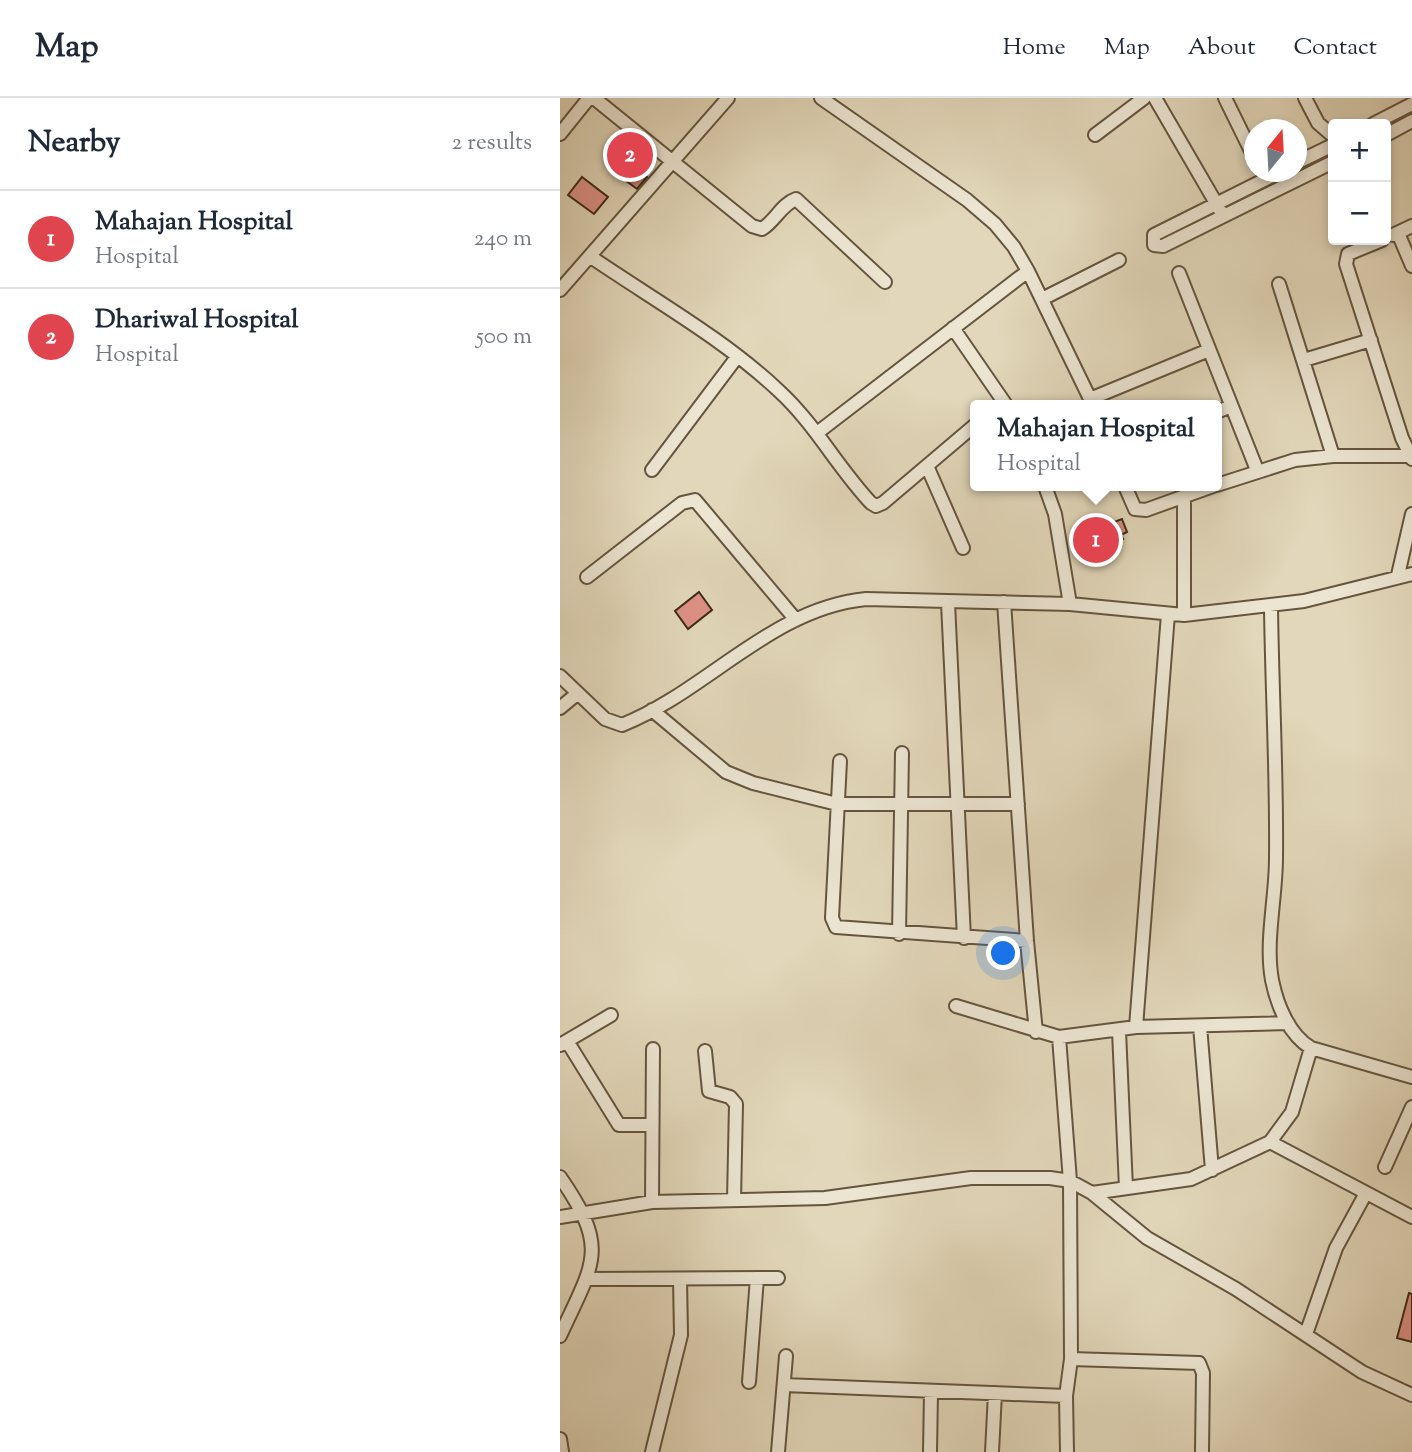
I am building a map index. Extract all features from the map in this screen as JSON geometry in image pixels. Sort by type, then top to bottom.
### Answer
[{"type":"street","points":[[560,134],[592,98],[756,228],[767,226],[792,199],[800,201],[885,282]]},
{"type":"street","points":[[560,290],[728,98]]},
{"type":"street","points":[[821,98],[967,200],[995,224],[1014,247],[1028,271],[1091,400]]},
{"type":"street","points":[[1095,135],[1144,98]]},
{"type":"street","points":[[1155,98],[1224,217]]},
{"type":"street","points":[[1225,98],[1244,135]]},
{"type":"street","points":[[1305,98],[1318,123],[1328,132]]},
{"type":"street","points":[[1383,119],[1412,104]]},
{"type":"street","points":[[1391,132],[1412,121]]},
{"type":"street","points":[[1307,158],[1328,148]]},
{"type":"street","points":[[1252,182],[1216,204],[1154,235],[1154,245],[1163,246],[1328,164]]},
{"type":"street","points":[[1268,182],[1273,192]]},
{"type":"street","points":[[1391,234],[1412,226]]},
{"type":"street","points":[[1391,239],[1412,266]]},
{"type":"street","points":[[1222,482],[1295,460],[1333,456],[1412,458],[1346,260],[1352,252],[1367,245]]},
{"type":"street","points":[[591,257],[737,356],[779,390],[817,433],[866,498],[876,506],[970,429]]},
{"type":"street","points":[[1042,299],[1119,260]]},
{"type":"street","points":[[817,433],[1028,271]]},
{"type":"street","points":[[1179,273],[1257,470]]},
{"type":"street","points":[[1279,284],[1333,456]]},
{"type":"street","points":[[953,328],[1000,400]]},
{"type":"street","points":[[1304,359],[1371,340]]},
{"type":"street","points":[[1096,400],[1209,350]]},
{"type":"street","points":[[652,470],[737,356]]},
{"type":"street","points":[[1222,410],[1231,406]]},
{"type":"street","points":[[927,466],[964,548]]},
{"type":"street","points":[[1047,491],[1055,514],[1070,604]]},
{"type":"street","points":[[1127,491],[1132,505],[1139,510],[1200,491]]},
{"type":"street","points":[[1184,497],[1184,615]]},
{"type":"street","points":[[587,577],[682,503],[695,500],[796,620]]},
{"type":"street","points":[[1398,575],[1412,513]]},
{"type":"street","points":[[560,676],[614,724],[622,725],[652,710],[796,620],[837,602],[866,599],[1070,604],[1184,615],[1271,607],[1398,575],[1412,574]]},
{"type":"street","points":[[1004,602],[1027,941],[1036,1032]]},
{"type":"street","points":[[947,603],[964,938]]},
{"type":"street","points":[[1271,607],[1276,854],[1272,981],[1288,1023],[1301,1042],[1311,1048],[1412,1077]]},
{"type":"street","points":[[1136,1027],[1168,614]]},
{"type":"street","points":[[560,708],[578,693]]},
{"type":"street","points":[[652,710],[715,764],[737,778],[837,804],[1018,804]]},
{"type":"street","points":[[899,934],[902,753]]},
{"type":"street","points":[[840,761],[833,924],[841,928],[899,934],[1027,941]]},
{"type":"street","points":[[957,1006],[1059,1037],[1136,1027],[1288,1023]]},
{"type":"street","points":[[611,1015],[564,1043],[619,1125],[652,1125]]},
{"type":"street","points":[[1200,1026],[1212,1170]]},
{"type":"street","points":[[1119,1031],[1126,1188]]},
{"type":"street","points":[[1059,1037],[1070,1181],[1071,1359],[1066,1396],[1067,1452]]},
{"type":"street","points":[[1092,1193],[1171,1184],[1212,1170],[1270,1142],[1292,1112],[1311,1048]]},
{"type":"street","points":[[652,1202],[653,1049]]},
{"type":"street","points":[[705,1051],[709,1091],[734,1099],[736,1104],[733,1200]]},
{"type":"street","points":[[1385,1167],[1412,1107]]},
{"type":"street","points":[[1270,1142],[1412,1217]]},
{"type":"street","points":[[560,1177],[584,1211],[592,1246],[586,1279],[560,1336]]},
{"type":"street","points":[[560,1217],[652,1202],[825,1198],[971,1178],[1050,1178],[1070,1181],[1092,1193],[1147,1238],[1236,1289],[1362,1372],[1412,1395]]},
{"type":"street","points":[[1306,1334],[1336,1248],[1366,1193]]},
{"type":"street","points":[[749,1382],[757,1278]]},
{"type":"street","points":[[586,1279],[778,1278]]},
{"type":"street","points":[[652,1452],[681,1335],[680,1279]]},
{"type":"street","points":[[779,1452],[786,1356]]},
{"type":"street","points":[[1071,1359],[1199,1363],[1203,1373],[1202,1452]]},
{"type":"street","points":[[784,1385],[931,1393],[1066,1396]]},
{"type":"street","points":[[930,1452],[931,1393]]},
{"type":"street","points":[[992,1452],[995,1393]]},
{"type":"street","points":[[560,1439],[562,1452]]},
{"type":"building","points":[[632,140],[652,156],[640,172],[647,177],[637,189],[613,171]]},
{"type":"building","points":[[582,177],[608,197],[594,214],[568,195]]},
{"type":"building","points":[[1122,519],[1127,532],[1121,535],[1123,539],[1089,552],[1087,546],[1084,547],[1079,535]]},
{"type":"building","points":[[699,592],[712,610],[688,629],[675,611]]},
{"type":"building","points":[[1409,1293],[1412,1294],[1412,1342],[1397,1338]]},
{"type":"place","name":"Dhariwal Hospital","points":[[630,155]]},
{"type":"place","name":"Mahajan Hospital","points":[[1096,540]]}]
